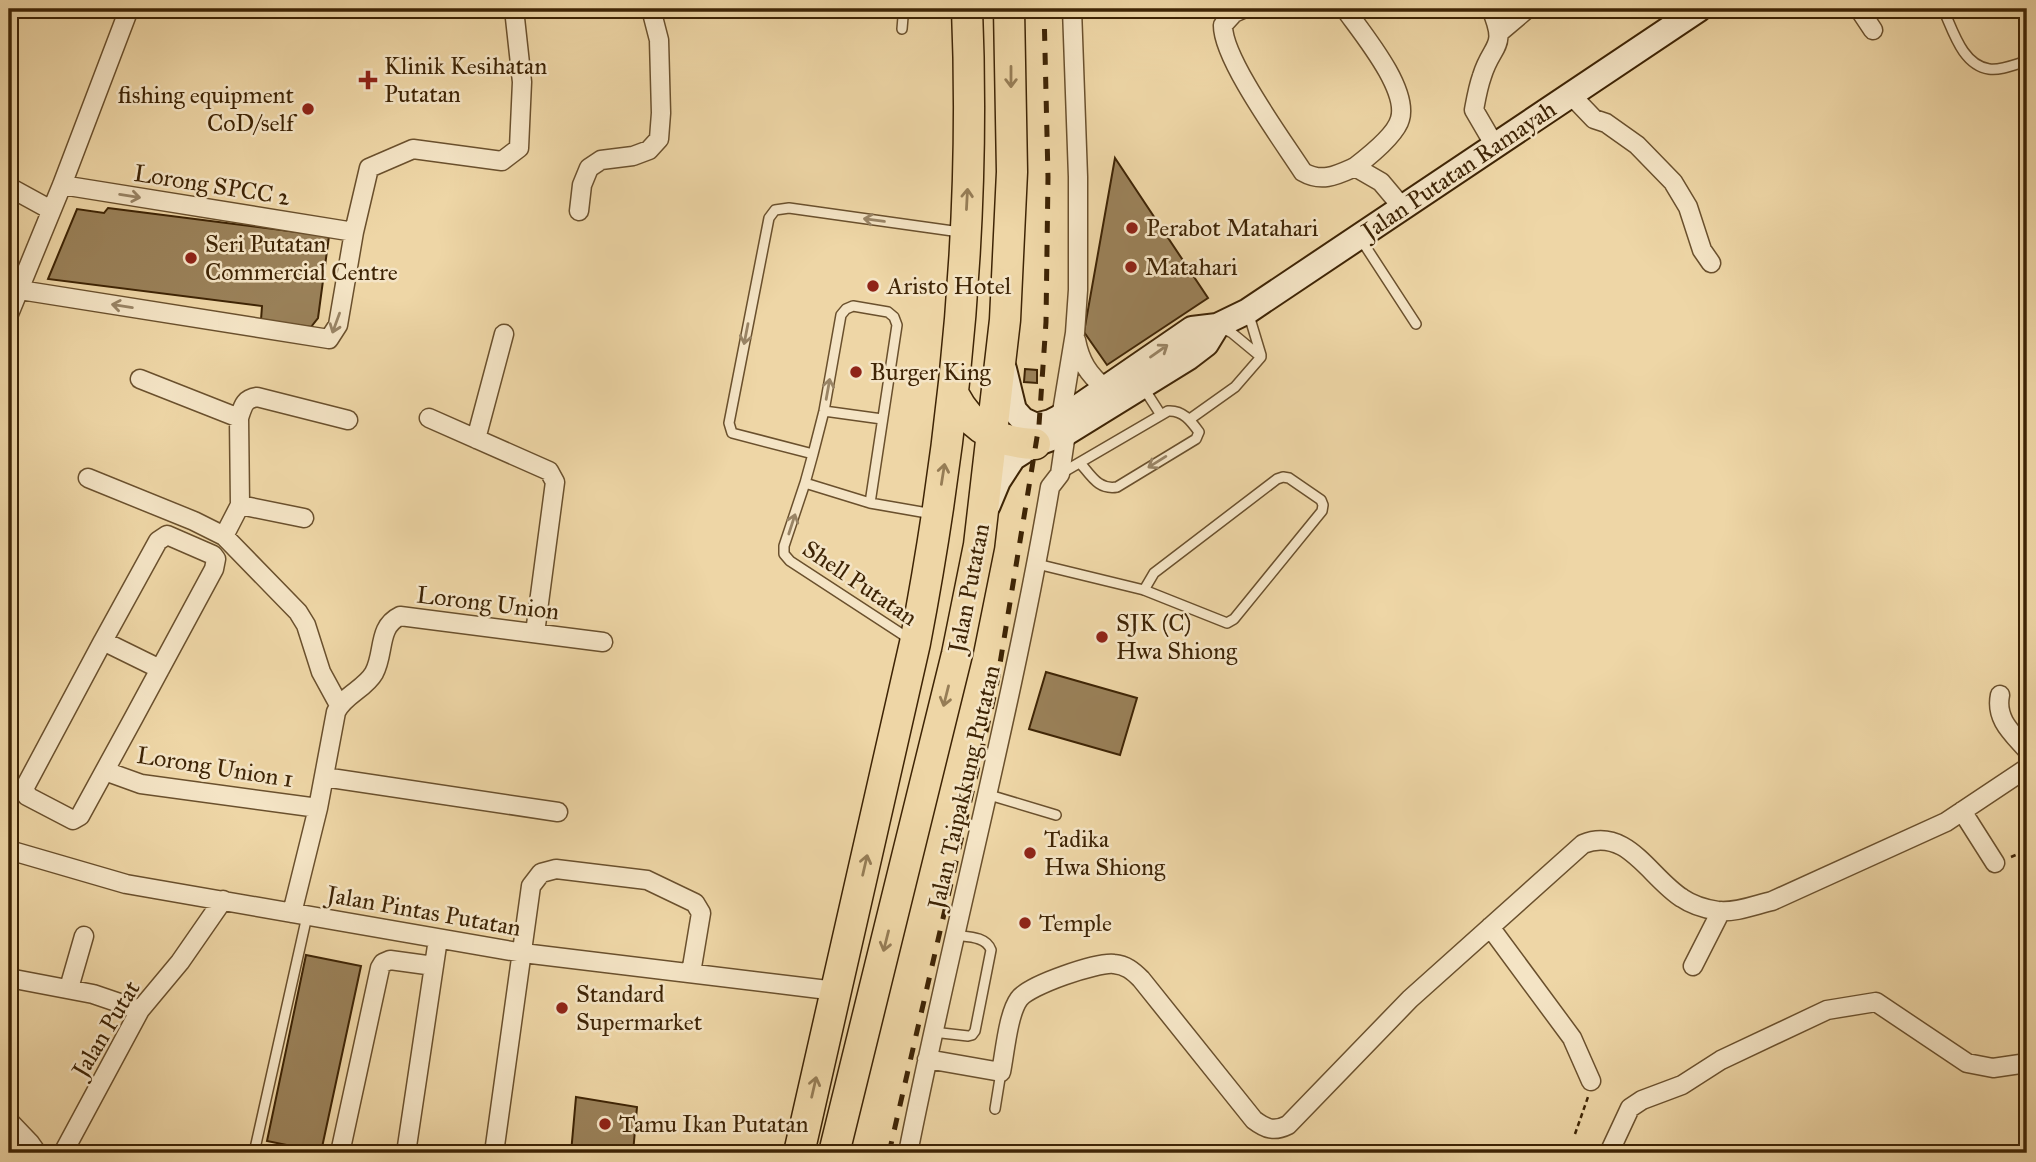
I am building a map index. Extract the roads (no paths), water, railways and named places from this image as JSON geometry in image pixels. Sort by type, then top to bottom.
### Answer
[{"type":"highway","name":"Jalan Putatan","points":[[799,1153],[915,643],[930,565],[962,317],[969,169],[968,9]]},
{"type":"highway","name":"Jalan Putatan","points":[[834,1153],[957,654],[983,519],[1002,359],[1012,172],[1009,9]]},
{"type":"highway","points":[[954,395],[962,411],[993,437],[1035,444]]},
{"type":"highway","points":[[930,565],[943,557],[955,557],[967,562],[975,570]]},
{"type":"main road","name":"Jalan Putatan Ramayah","points":[[983,519],[998,481],[1013,458],[1063,425],[1105,388],[1192,329],[1217,326],[1248,311],[1699,9]]},
{"type":"main road","name":"Jalan Putatan Ramayah","points":[[1002,359],[1014,410],[1023,420],[1034,425],[1063,425],[1142,385],[1206,344],[1217,326]]},
{"type":"street","points":[[129,9],[62,185],[13,303],[329,339],[338,325],[354,232],[369,168],[412,149],[502,161],[519,148],[522,82],[514,9]]},
{"type":"street","points":[[579,211],[582,185],[589,168],[601,160],[633,156],[649,150],[659,139],[662,113],[659,40],[651,9]]},
{"type":"street","points":[[1072,9],[1078,177],[1078,290],[1075,333],[1079,355],[1085,367],[1105,388]]},
{"type":"street","points":[[1243,9],[1234,13],[1223,25],[1223,35],[1230,54],[1303,172],[1313,178],[1331,177],[1355,167],[1400,123],[1402,110],[1395,84],[1345,9]]},
{"type":"street","points":[[1491,9],[1500,32],[1498,46],[1482,74],[1474,110],[1495,146]]},
{"type":"street","points":[[1500,32],[1527,9]]},
{"type":"street","points":[[1859,9],[1873,30]]},
{"type":"street","points":[[1571,95],[1594,119],[1606,123],[1637,145],[1673,181],[1688,207],[1702,250],[1711,263]]},
{"type":"street","points":[[1355,167],[1381,182],[1402,207]]},
{"type":"street","name":"Lorong SPCC 2","points":[[62,185],[354,232]]},
{"type":"street","points":[[9,187],[51,210]]},
{"type":"street","name":"Jalan Taipakkung Putatan","points":[[908,1153],[954,935],[1020,654],[1050,487],[1060,474],[1063,425],[1075,333]]},
{"type":"street","points":[[476,439],[504,334]]},
{"type":"street","points":[[140,379],[239,418]]},
{"type":"street","points":[[224,536],[240,505],[239,418],[244,403],[257,397],[348,420]]},
{"type":"street","points":[[429,418],[550,471],[554,476],[535,633]]},
{"type":"street","points":[[88,478],[224,536],[298,612],[306,625],[321,672],[339,705],[300,914]]},
{"type":"street","points":[[240,505],[304,518]]},
{"type":"street","name":"Lorong Union 1","points":[[172,536],[213,555],[216,559],[214,569],[160,669],[76,819],[72,820],[27,796],[25,787],[103,641],[162,537],[172,536]]},
{"type":"street","name":"Lorong Union","points":[[339,705],[373,674],[378,664],[385,630],[391,620],[400,616],[603,642]]},
{"type":"street","points":[[103,641],[160,669]]},
{"type":"street","points":[[2000,695],[1998,712],[2027,751]]},
{"type":"street","points":[[927,1059],[1001,1072],[1014,1007],[1021,996],[1032,988],[1101,964],[1116,964],[1128,968],[1141,979],[1254,1120],[1264,1128],[1277,1130],[1288,1125],[1410,999],[1583,844],[1594,839],[1609,840],[1625,847],[1680,897],[1721,911],[1772,901],[1946,822],[2027,768]]},
{"type":"street","name":"Lorong Union 1","points":[[105,771],[141,784],[318,808]]},
{"type":"street","points":[[324,777],[558,812]]},
{"type":"street","points":[[1962,811],[1995,863]]},
{"type":"street","name":"Jalan Pintas Putatan","points":[[9,850],[126,884],[438,939],[523,953],[836,991]]},
{"type":"street","points":[[494,1153],[531,887],[535,879],[548,870],[569,870],[647,880],[695,903],[701,914],[691,974]]},
{"type":"street","name":"Jalan Putat","points":[[63,1153],[140,1010],[180,962],[223,900]]},
{"type":"street","points":[[1693,966],[1721,911]]},
{"type":"street","points":[[1490,927],[1572,1038],[1591,1081]]},
{"type":"street","points":[[69,988],[84,936]]},
{"type":"street","points":[[406,1153],[438,939]]},
{"type":"street","points":[[340,1153],[380,968],[390,960],[434,966]]},
{"type":"street","points":[[9,978],[69,988],[140,1010]]},
{"type":"street","points":[[1609,1153],[1630,1108],[1642,1100],[1682,1085],[1721,1060],[1827,1010],[1876,1002],[1967,1063],[1993,1068],[2027,1063]]},
{"type":"street","points":[[9,1122],[37,1153]]},
{"type":"lane","points":[[902,29],[903,17],[910,9]]},
{"type":"lane","points":[[1943,9],[1965,54],[1974,64],[1991,70],[2027,61]]},
{"type":"lane","points":[[813,454],[744,438],[732,433],[729,423],[769,218],[775,210],[789,208],[965,233]]},
{"type":"lane","points":[[1359,237],[1416,324]]},
{"type":"lane","points":[[870,503],[897,325],[888,312],[853,306],[841,315],[824,411],[805,483],[870,503],[936,514]]},
{"type":"lane","points":[[1248,311],[1261,357]]},
{"type":"lane","points":[[1217,326],[1232,333],[1261,357]]},
{"type":"lane","points":[[1190,419],[1235,387],[1261,357]]},
{"type":"lane","points":[[1142,385],[1161,415]]},
{"type":"lane","points":[[1060,474],[1172,410],[1190,419],[1199,432],[1196,439],[1117,487],[1099,485],[1081,464]]},
{"type":"lane","points":[[824,411],[881,419]]},
{"type":"lane","points":[[1037,564],[1144,590],[1227,623],[1234,619],[1322,511],[1321,500],[1289,478],[1277,479],[1154,573],[1144,590]]},
{"type":"lane","name":"Shell Putatan","points":[[805,483],[784,546],[784,554],[790,561],[881,623],[915,643]]},
{"type":"lane","points":[[986,794],[1056,815]]},
{"type":"lane","points":[[254,1153],[300,914]]},
{"type":"lane","points":[[933,1032],[968,1036],[975,1031],[991,950],[984,940],[954,935]]},
{"type":"lane","points":[[995,1109],[1001,1072]]},
{"type":"railway","points":[[889,1153],[996,688],[1039,425],[1046,322],[1048,177],[1044,9]]},
{"type":"place","name":"Klinik Kesihatan Putatan","points":[[368,80]]},
{"type":"place","name":"fishing equipment CoD/self","points":[[308,109]]},
{"type":"place","name":"Perabot Matahari","points":[[1132,228]]},
{"type":"place","name":"Seri Putatan Commercial Centre","points":[[191,258]]},
{"type":"place","name":"Matahari","points":[[1131,267]]},
{"type":"place","name":"Aristo Hotel","points":[[873,286]]},
{"type":"place","name":"Burger King","points":[[856,372]]},
{"type":"place","name":"SJK (C) Hwa Shiong","points":[[1102,637]]},
{"type":"place","name":"Tadika Hwa Shiong","points":[[1030,853]]},
{"type":"place","name":"Temple","points":[[1025,923]]},
{"type":"place","name":"Standard Supermarket","points":[[562,1008]]},
{"type":"place","name":"Tamu Ikan Putatan","points":[[605,1124]]}]
